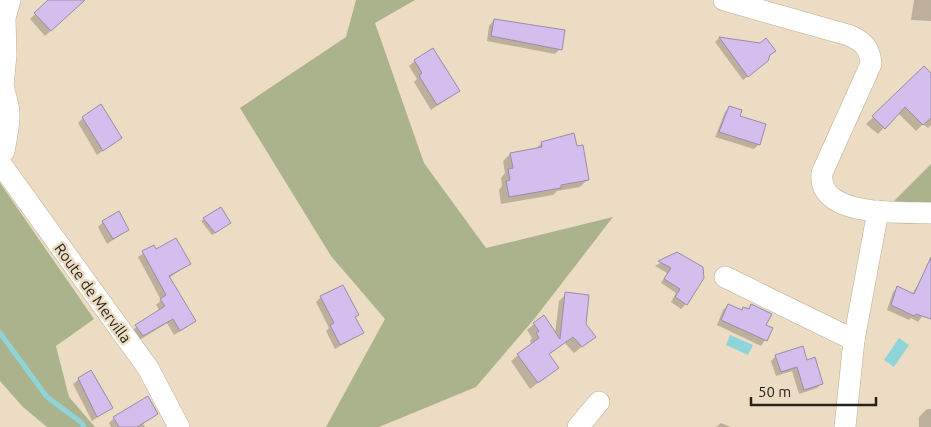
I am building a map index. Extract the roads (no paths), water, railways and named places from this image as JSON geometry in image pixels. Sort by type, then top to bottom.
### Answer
[{"type":"street","points":[[0,153],[4,151],[10,116],[10,105],[2,82],[6,55],[5,18],[10,0]]},
{"type":"street","points":[[724,0],[792,21],[848,35],[865,44],[870,54],[871,64],[822,173],[821,182],[824,191],[833,200],[846,205],[878,211],[931,213]]},
{"type":"street","name":"Route de Mervilla","points":[[0,163],[148,368],[179,427]]},
{"type":"street","points":[[845,427],[854,340],[878,211]]},
{"type":"street","points":[[725,277],[854,340]]},
{"type":"street","points":[[578,427],[599,402]]},
{"type":"water","points":[[730,335],[753,345],[748,355],[726,345]]},
{"type":"water","points":[[899,338],[909,345],[894,367],[884,360]]},
{"type":"waterway","points":[[0,333],[47,397],[82,423],[84,427]]}]
